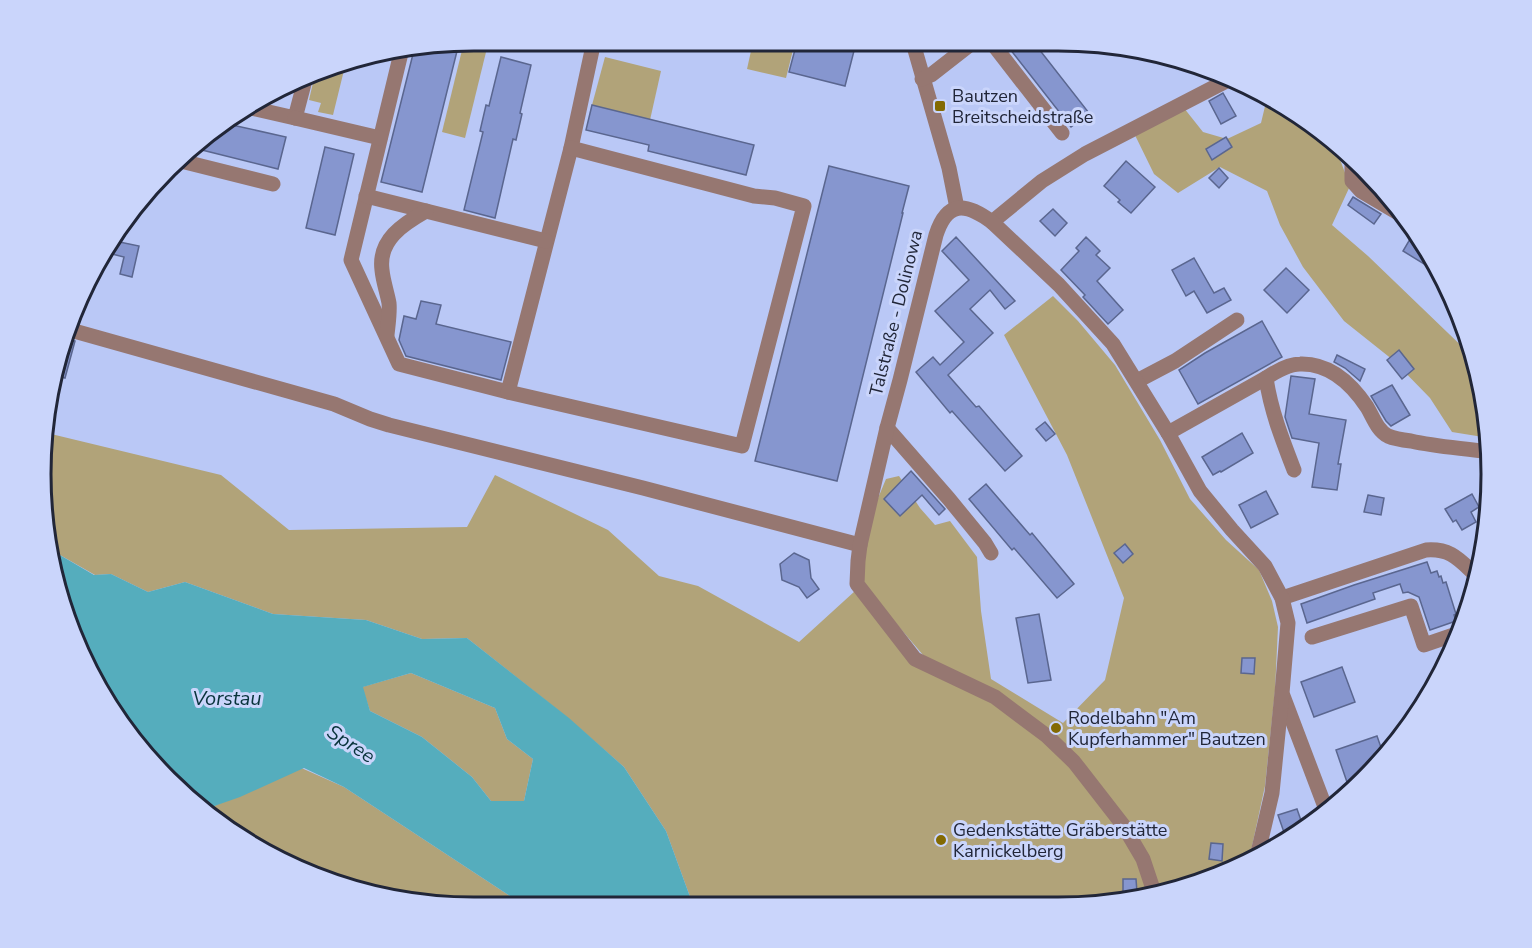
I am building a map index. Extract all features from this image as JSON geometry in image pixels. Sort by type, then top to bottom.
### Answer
[{"type":"street","points":[[508,392],[571,148],[592,51]]},
{"type":"street","points":[[915,51],[949,168],[957,208],[980,213],[992,222],[1059,285],[1113,344],[1168,433],[1200,491],[1265,566],[1282,598],[1288,623],[1282,693],[1272,792],[1260,845]]},
{"type":"street","points":[[922,79],[931,75],[962,51]]},
{"type":"street","points":[[998,51],[1062,133]]},
{"type":"street","points":[[400,58],[351,260],[399,364],[508,392],[742,446],[804,206],[775,198],[754,196],[571,148]]},
{"type":"street","points":[[992,222],[1042,181],[1085,154],[1221,84]]},
{"type":"street","points":[[295,118],[303,87]]},
{"type":"street","points":[[259,110],[380,138]]},
{"type":"street","points":[[188,163],[273,184]]},
{"type":"street","points":[[1352,170],[1352,182],[1361,191],[1384,205]]},
{"type":"street","points":[[366,196],[546,241]]},
{"type":"street","name":"Talstraße - Dolinowa","points":[[957,208],[945,215],[936,236],[860,544],[857,584],[915,659],[995,697],[1054,742],[1074,762],[1128,832],[1143,859],[1152,886]]},
{"type":"street","points":[[387,338],[389,305],[381,270],[385,247],[403,224],[426,211]]},
{"type":"street","points":[[1137,381],[1174,361],[1237,320]]},
{"type":"street","points":[[75,332],[334,404],[389,425],[860,544]]},
{"type":"street","points":[[1168,433],[1277,372],[1299,363],[1325,368],[1345,379],[1362,400],[1374,422],[1383,433],[1391,437],[1428,445],[1480,451]]},
{"type":"street","points":[[1266,378],[1275,423],[1293,470]]},
{"type":"street","points":[[887,428],[949,499],[992,554]]},
{"type":"street","points":[[1282,598],[1426,550],[1437,549],[1448,552],[1470,570]]},
{"type":"street","points":[[1312,637],[1411,606],[1424,645],[1449,637]]},
{"type":"street","points":[[1282,693],[1324,803]]},
{"type":"shaded area","points":[[462,51],[486,51],[465,138],[442,132]]},
{"type":"shaded area","points":[[751,51],[793,51],[786,78],[747,69]]},
{"type":"shaded area","points":[[605,57],[661,71],[650,120],[592,105]]},
{"type":"shaded area","points":[[344,71],[333,115],[318,112],[321,103],[309,100],[313,83]]},
{"type":"shaded area","points":[[1180,103],[1203,132],[1227,139],[1261,123],[1265,106],[1316,138],[1340,158],[1350,186],[1332,225],[1368,256],[1461,346],[1473,391],[1479,436],[1452,432],[1430,398],[1393,360],[1344,321],[1303,267],[1280,225],[1267,191],[1220,167],[1178,193],[1154,174],[1132,129]]},
{"type":"shaded area","points":[[1053,296],[1078,321],[1115,365],[1160,440],[1190,499],[1226,540],[1259,570],[1272,601],[1278,627],[1275,691],[1265,786],[1251,850],[1194,875],[1141,889],[1113,893],[1058,897],[690,897],[666,831],[624,767],[568,718],[467,638],[422,639],[366,620],[273,614],[185,582],[148,592],[111,574],[95,575],[59,554],[52,502],[53,435],[221,475],[289,530],[467,527],[495,475],[608,530],[659,576],[698,586],[799,642],[855,591],[911,664],[992,702],[923,655],[865,587],[861,563],[871,515],[886,479],[899,476],[920,508],[935,525],[950,521],[977,557],[981,611],[991,679],[1063,723],[1105,680],[1124,598],[1067,455],[1004,335]]},
{"type":"shaded area","points":[[411,673],[495,708],[507,739],[533,759],[524,801],[491,801],[472,777],[422,737],[370,711],[362,687]]},
{"type":"shaded area","points":[[147,699],[344,787],[511,897],[446,896],[391,889],[338,875],[287,853],[239,826],[212,807],[239,796],[136,729],[123,711]]},
{"type":"water","name":"Vorstau","points":[[59,554],[94,575],[111,574],[148,592],[185,582],[273,614],[366,620],[422,639],[467,638],[569,718],[624,767],[666,831],[690,897],[511,897],[344,787],[304,768],[240,797],[212,807],[175,773],[138,732],[108,686],[83,636],[73,610]],"holes":[[[411,673],[495,708],[507,739],[533,759],[524,801],[491,801],[472,777],[422,737],[370,711],[363,687]]]},
{"type":"building","points":[[795,51],[854,51],[845,86],[789,72]]},
{"type":"building","points":[[1011,51],[1040,51],[1089,113],[1071,127]]},
{"type":"building","points":[[457,52],[422,192],[381,182],[413,56]]},
{"type":"building","points":[[501,57],[531,65],[516,140],[513,139],[495,218],[464,210],[483,132],[480,131],[486,105],[489,106]]},
{"type":"building","points":[[1223,93],[1236,116],[1221,124],[1209,101]]},
{"type":"building","points":[[592,105],[754,145],[746,175],[648,151],[649,145],[586,130]]},
{"type":"building","points":[[234,125],[286,137],[278,169],[202,150]]},
{"type":"building","points":[[1226,137],[1232,147],[1212,160],[1206,149]]},
{"type":"building","points":[[325,147],[354,154],[335,235],[306,228]]},
{"type":"building","points":[[1126,161],[1155,187],[1131,213],[1104,186]]},
{"type":"building","points":[[829,166],[909,186],[837,481],[755,461]]},
{"type":"building","points":[[1219,168],[1228,178],[1219,188],[1209,178]]},
{"type":"building","points":[[1353,197],[1381,214],[1374,224],[1348,205]]},
{"type":"building","points":[[1053,209],[1067,223],[1055,236],[1040,221]]},
{"type":"building","points":[[956,237],[1015,301],[1005,309],[990,290],[970,309],[993,333],[948,375],[976,407],[979,406],[1022,456],[1005,471],[952,411],[950,413],[916,372],[933,357],[940,365],[964,342],[935,311],[969,280],[942,251]]},
{"type":"building","points":[[1086,237],[1100,251],[1096,255],[1110,268],[1097,281],[1123,310],[1108,324],[1061,270],[1079,251],[1076,248]]},
{"type":"building","points":[[1410,239],[1425,264],[1403,251]]},
{"type":"building","points":[[120,242],[139,246],[132,277],[120,274],[124,257],[113,254]]},
{"type":"building","points":[[1194,258],[1214,293],[1224,288],[1231,300],[1207,313],[1194,291],[1186,296],[1172,270]]},
{"type":"building","points":[[1286,268],[1309,290],[1287,313],[1264,290]]},
{"type":"building","points":[[421,301],[441,305],[436,324],[511,342],[501,380],[406,356],[399,340],[404,316],[416,319]]},
{"type":"building","points":[[1262,321],[1282,357],[1198,404],[1179,370]]},
{"type":"building","points":[[72,340],[75,341],[65,378],[62,377]]},
{"type":"building","points":[[1399,350],[1414,369],[1402,379],[1387,360]]},
{"type":"building","points":[[1337,355],[1365,369],[1360,381],[1334,362]]},
{"type":"building","points":[[1291,376],[1315,379],[1309,414],[1346,420],[1338,464],[1341,464],[1337,490],[1312,487],[1319,443],[1292,438],[1285,417]]},
{"type":"building","points":[[1392,385],[1410,415],[1391,426],[1371,396]]},
{"type":"building","points":[[1045,422],[1055,434],[1046,441],[1036,429]]},
{"type":"building","points":[[1242,433],[1253,453],[1213,475],[1202,457]]},
{"type":"building","points":[[911,471],[945,509],[939,515],[922,495],[900,516],[884,499]]},
{"type":"building","points":[[986,484],[1030,535],[1032,533],[1074,584],[1057,598],[969,499]]},
{"type":"building","points":[[1266,491],[1278,514],[1251,528],[1239,505]]},
{"type":"building","points":[[1472,494],[1479,507],[1471,512],[1476,522],[1462,530],[1456,520],[1453,522],[1445,509]]},
{"type":"building","points":[[1368,495],[1384,498],[1381,515],[1364,512]]},
{"type":"building","points":[[1125,544],[1133,554],[1123,563],[1114,553]]},
{"type":"building","points":[[794,553],[809,560],[811,578],[819,589],[807,598],[799,587],[782,580],[780,564]]},
{"type":"building","points":[[1427,562],[1431,573],[1437,571],[1443,583],[1446,582],[1456,614],[1454,615],[1455,619],[1430,630],[1419,597],[1408,592],[1403,593],[1400,584],[1373,593],[1375,599],[1307,623],[1301,604]]},
{"type":"building","points":[[1039,614],[1051,680],[1028,683],[1016,618]]},
{"type":"building","points":[[1242,658],[1255,658],[1254,674],[1241,673]]},
{"type":"building","points":[[1342,667],[1355,702],[1314,717],[1301,682]]},
{"type":"building","points":[[1377,736],[1381,747],[1347,782],[1336,750]]},
{"type":"building","points":[[1297,809],[1301,820],[1284,832],[1278,815]]},
{"type":"building","points":[[1211,843],[1223,844],[1222,861],[1209,859]]},
{"type":"building","points":[[1123,879],[1136,879],[1137,890],[1123,892]]},
{"type":"place","name":"Bautzen Breitscheidstraße","points":[[940,106]]},
{"type":"place","name":"Rodelbahn \"Am Kupferhammer\" Bautzen","points":[[1056,728]]},
{"type":"place","name":"Gedenkstätte Gräberstätte Karnickelberg","points":[[941,840]]},
{"type":"water label","name":"Spree","points":[[351,744]]}]
